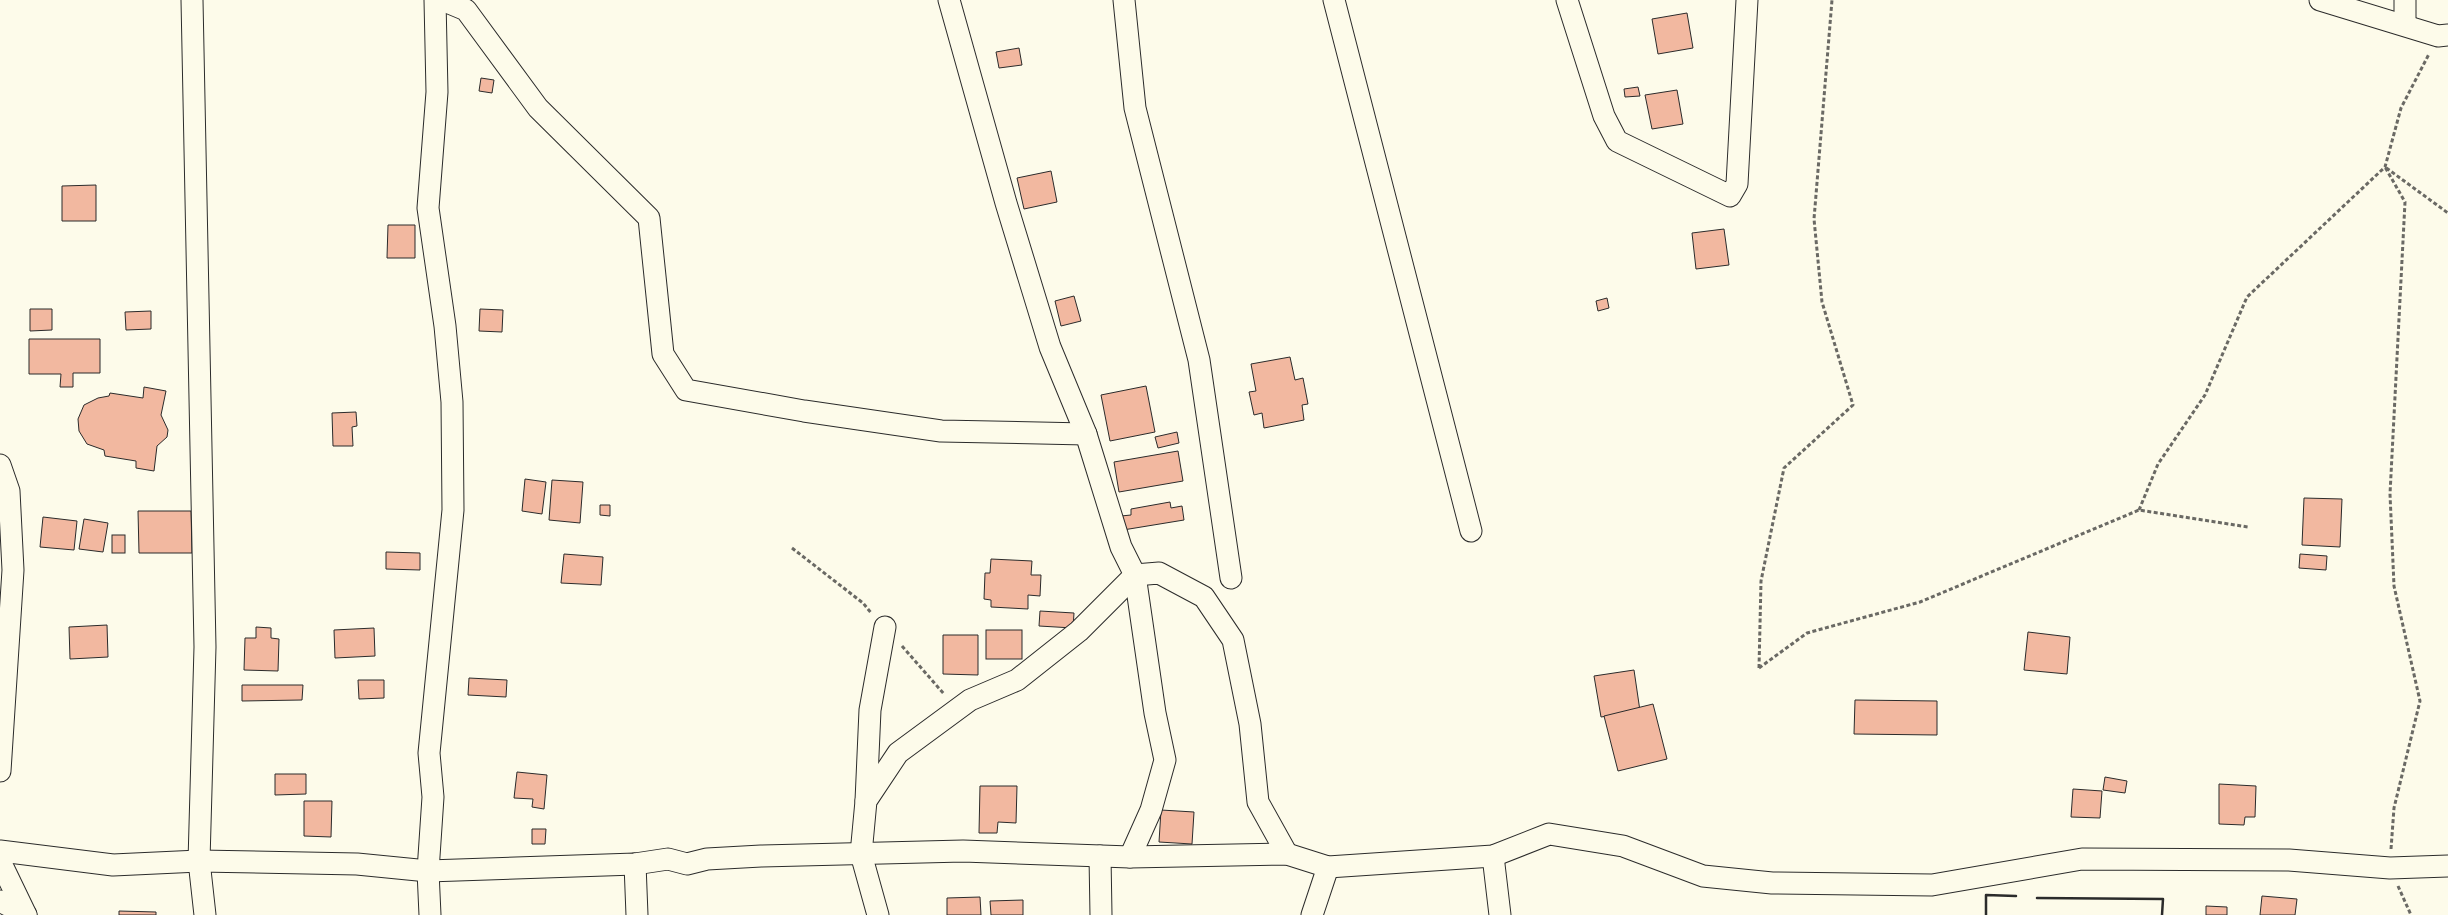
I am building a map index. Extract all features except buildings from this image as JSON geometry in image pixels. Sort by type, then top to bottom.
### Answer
[{"type":"street","points":[[192,0],[205,647],[199,861],[205,915]]},
{"type":"street","points":[[430,915],[428,871],[433,797],[429,753],[453,510],[452,402],[447,345],[428,208],[437,92],[435,0]]},
{"type":"street","points":[[442,0],[466,10],[538,108],[649,218],[663,354],[686,390],[804,411],[941,431],[1086,434]]},
{"type":"street","points":[[950,0],[1006,203],[1050,347],[1086,434],[1121,547],[1135,575],[1155,713],[1165,760],[1151,810],[1130,857]]},
{"type":"street","points":[[1124,0],[1135,108],[1199,360],[1231,578]]},
{"type":"street","points":[[1334,0],[1471,531]]},
{"type":"street","points":[[1567,0],[1604,116],[1617,141],[1730,196],[1737,184],[1747,0]]},
{"type":"street","points":[[2320,0],[2443,35]]},
{"type":"street","points":[[2405,0],[2405,25]]},
{"type":"street","points":[[0,465],[9,491],[13,570],[0,771]]},
{"type":"street","points":[[866,801],[898,753],[970,700],[1017,680],[1080,631],[1135,575],[1159,573],[1204,597],[1233,640],[1250,724],[1258,802],[1287,854]]},
{"type":"street","points":[[878,915],[861,854],[866,801],[870,710],[884,627]]},
{"type":"street","points":[[0,852],[113,865],[199,861],[357,864],[428,871],[635,864],[668,859],[687,864],[707,859],[963,851],[1130,857],[1287,854],[1328,867],[1493,856],[1550,834],[1623,846],[1703,876],[1772,883],[1932,885],[2082,859],[2289,860],[2390,868],[2448,866]]},
{"type":"street","points":[[1100,856],[1101,915]]},
{"type":"street","points":[[1493,856],[1500,915]]},
{"type":"street","points":[[0,861],[26,915]]},
{"type":"street","points":[[635,864],[637,915]]},
{"type":"street","points":[[1312,915],[1328,867]]},
{"type":"street","points":[[0,901],[26,915]]},
{"type":"path","points":[[1832,0],[1814,220],[1822,302],[1854,405],[1784,468],[1761,580],[1759,668],[1807,633],[1920,602],[2139,510],[2248,527]]},
{"type":"path","points":[[2139,510],[2158,464],[2205,395],[2247,297],[2385,167],[2401,108],[2443,35]]},
{"type":"path","points":[[2385,167],[2448,213]]},
{"type":"path","points":[[2385,167],[2405,202],[2390,494],[2394,586],[2420,701],[2394,808],[2390,868],[2411,915]]},
{"type":"wall","points":[[1986,915],[1986,895],[2016,896]]},
{"type":"wall","points":[[2037,898],[2163,899],[2162,915]]}]
